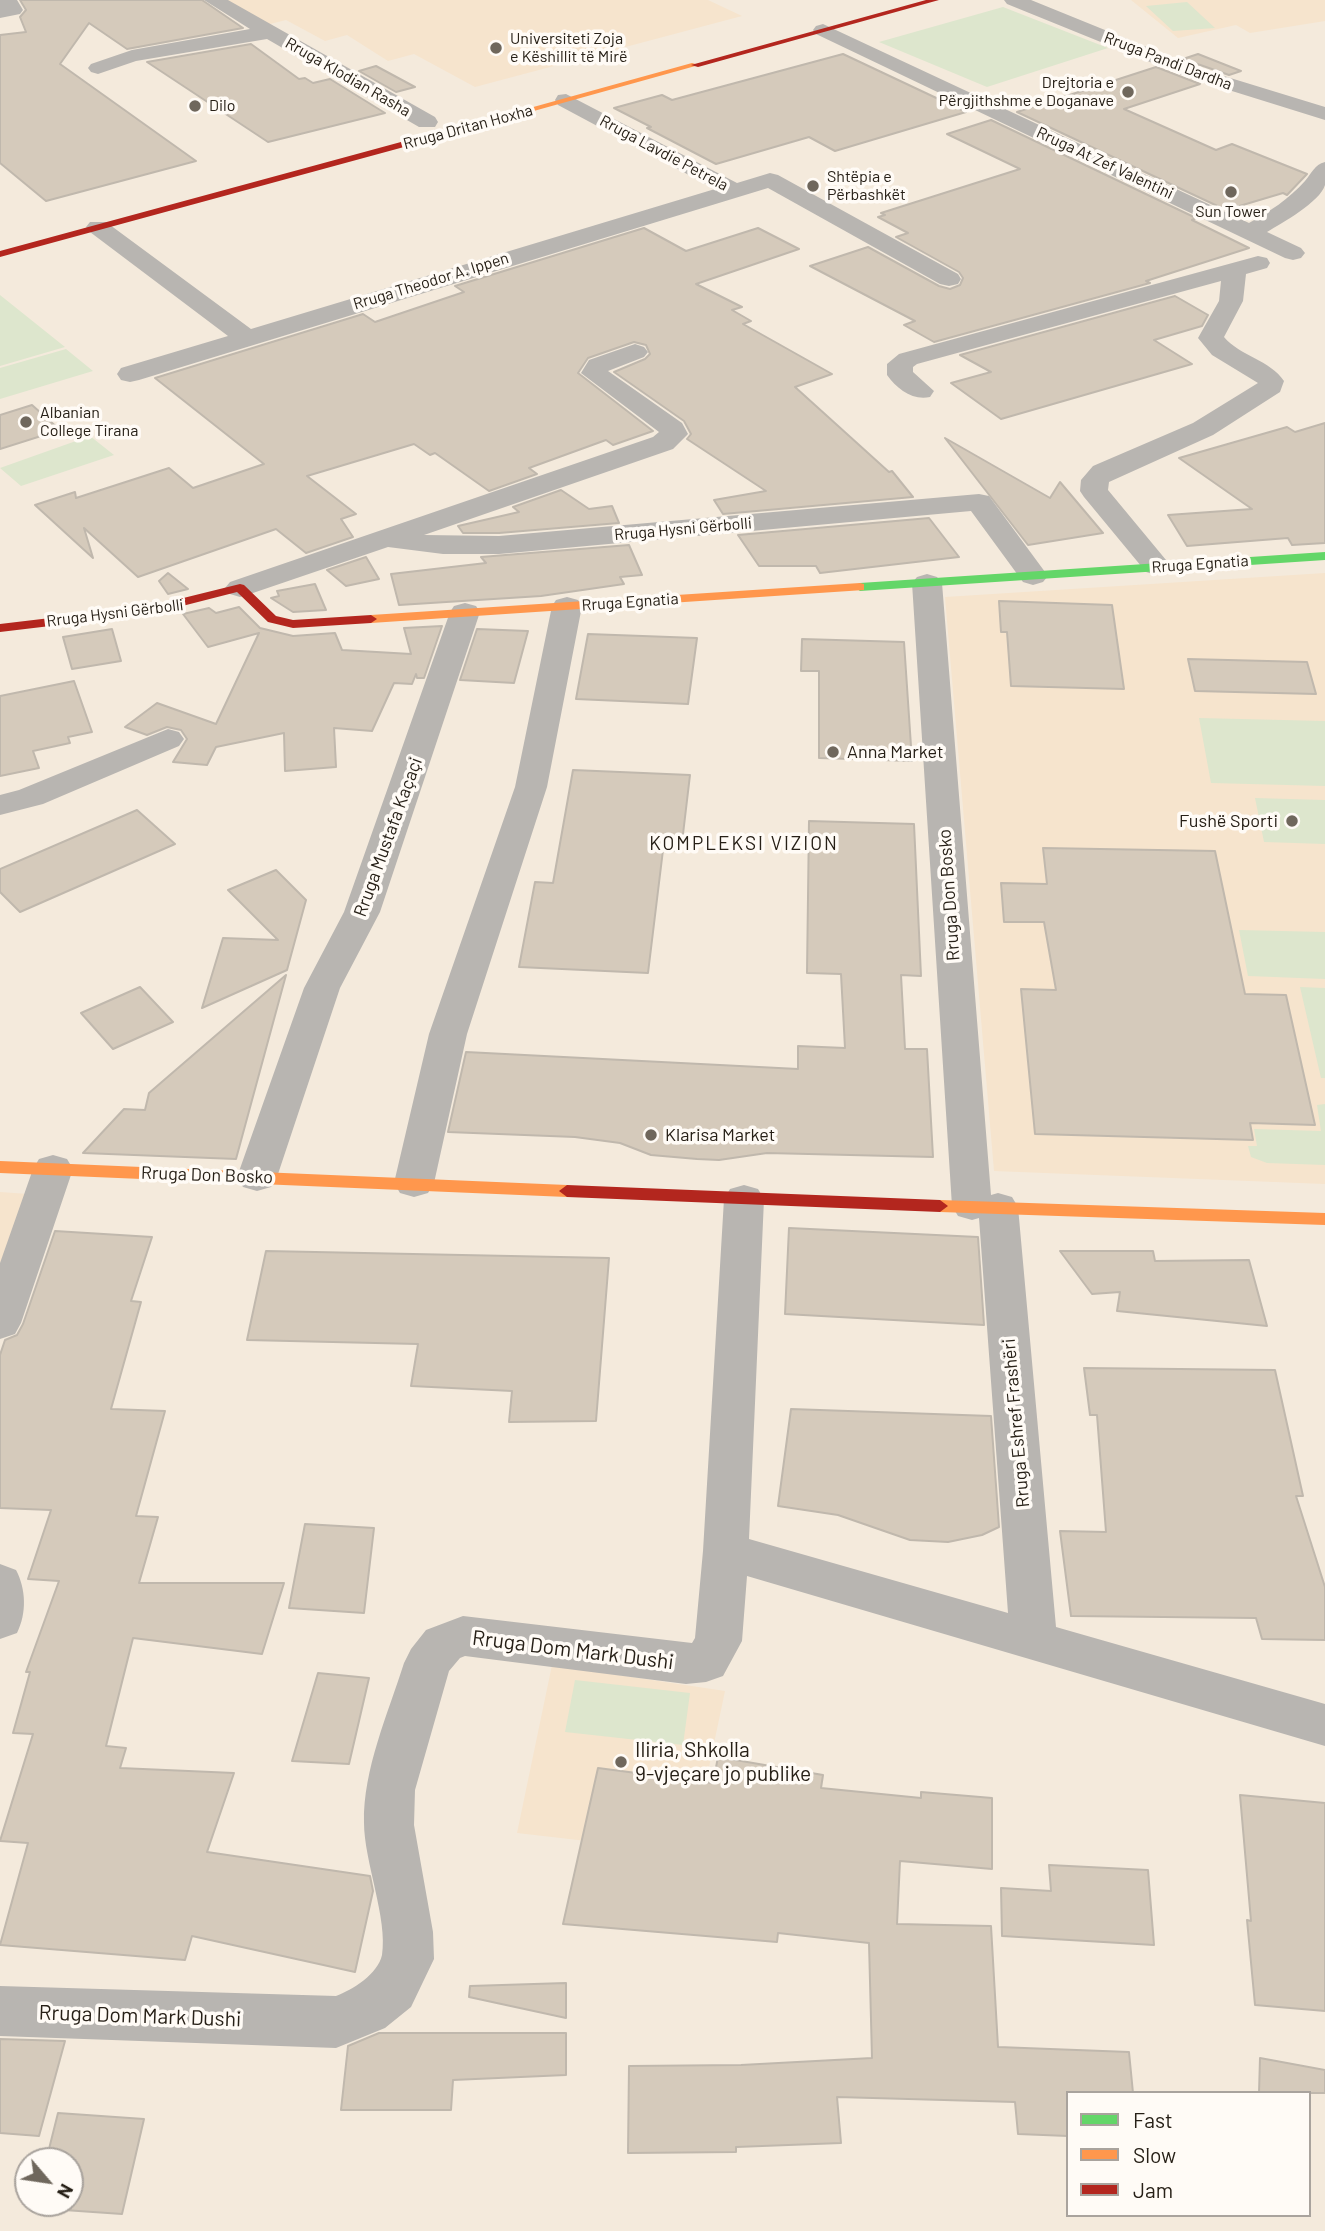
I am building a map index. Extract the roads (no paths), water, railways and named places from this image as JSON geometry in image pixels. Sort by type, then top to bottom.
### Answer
[{"type":"main road","name":"Rruga Dritan Hoxha","points":[[320,150],[878,0]]},
{"type":"main road","name":"Rruga Dritan Hoxha","points":[[0,254],[935,0]]},
{"type":"main road","name":"Rruga Egnatia","points":[[240,588],[272,619],[293,624],[1325,556]]},
{"type":"main road","name":"Rruga Hysni Gërbolli","points":[[0,628],[160,609],[210,599],[240,588]]},
{"type":"main road","name":"Rruga Don Bosko","points":[[0,1167],[744,1199],[1325,1219]]},
{"type":"street","points":[[0,12],[13,10],[8,0]]},
{"type":"street","name":"Rruga Klodian Rasha","points":[[214,0],[427,122]]},
{"type":"street","name":"Rruga Pandi Dardha","points":[[1014,0],[1194,73],[1325,114]]},
{"type":"street","name":"Rruga At Zef Valentini","points":[[823,30],[1293,253],[908,359],[900,364],[900,375],[921,391]]},
{"type":"street","name":"Rruga Klodian Rasha","points":[[98,68],[132,56],[269,33]]},
{"type":"street","name":"Rruga Lavdie Petrela","points":[[566,100],[733,190],[770,180],[949,279]]},
{"type":"street","points":[[1250,232],[1299,201],[1318,181],[1325,169]]},
{"type":"street","name":"Rruga Theodor A. Ippen","points":[[130,374],[733,190]]},
{"type":"street","points":[[98,227],[247,338]]},
{"type":"street","points":[[1156,566],[1094,491],[1096,480],[1103,472],[1203,429],[1271,386],[1271,381],[1265,376],[1221,349],[1211,338],[1231,301],[1234,269]]},
{"type":"street","name":"Rruga Hysni Gërbolli","points":[[240,588],[670,439],[674,434],[673,429],[594,373],[598,365],[635,352]]},
{"type":"street","name":"Rruga Hysni Gërbolli","points":[[387,538],[465,547],[499,545],[979,502],[1033,576]]},
{"type":"street","name":"Rruga Don Bosko","points":[[927,583],[985,1207]]},
{"type":"street","points":[[414,1183],[448,1034],[531,787],[567,606]]},
{"type":"street","name":"Rruga Mustafa Kaçaçi","points":[[257,1177],[322,988],[362,912],[465,612]]},
{"type":"street","points":[[0,806],[32,797],[168,739]]},
{"type":"street","points":[[0,1323],[53,1169]]},
{"type":"street","name":"Rruga Dom Mark Dushi","points":[[0,2011],[336,2022],[366,2010],[392,1989],[408,1959],[407,1932],[389,1825],[390,1790],[428,1663],[443,1644],[463,1636],[686,1664],[706,1662],[718,1641],[726,1551],[744,1199]]},
{"type":"street","name":"Rruga Eshref Frashëri","points":[[985,1207],[1034,1640]]},
{"type":"street","points":[[726,1551],[1325,1725]]},
{"type":"street","points":[[0,1583],[0,1619]]},
{"type":"place","name":"Universiteti Zoja e Këshillit të Mirë","points":[[496,48]]},
{"type":"place","name":"Drejtoria e Përgjithshme e Doganave","points":[[1128,92]]},
{"type":"place","name":"Dilo","points":[[195,106]]},
{"type":"place","name":"Shtëpia e Përbashkët","points":[[813,186]]},
{"type":"place","name":"Sun Tower","points":[[1231,192]]},
{"type":"place","name":"Albanian College Tirana","points":[[26,422]]},
{"type":"place","name":"Anna Market","points":[[833,752]]},
{"type":"place","name":"Fushë Sporti","points":[[1292,821]]},
{"type":"place","name":"Klarisa Market","points":[[651,1135]]},
{"type":"place","name":"Iliria, Shkolla 9-vjeçare jo publike","points":[[621,1762]]},
{"type":"district","name":"KOMPLEKSI VIZION","points":[[744,844]]}]
